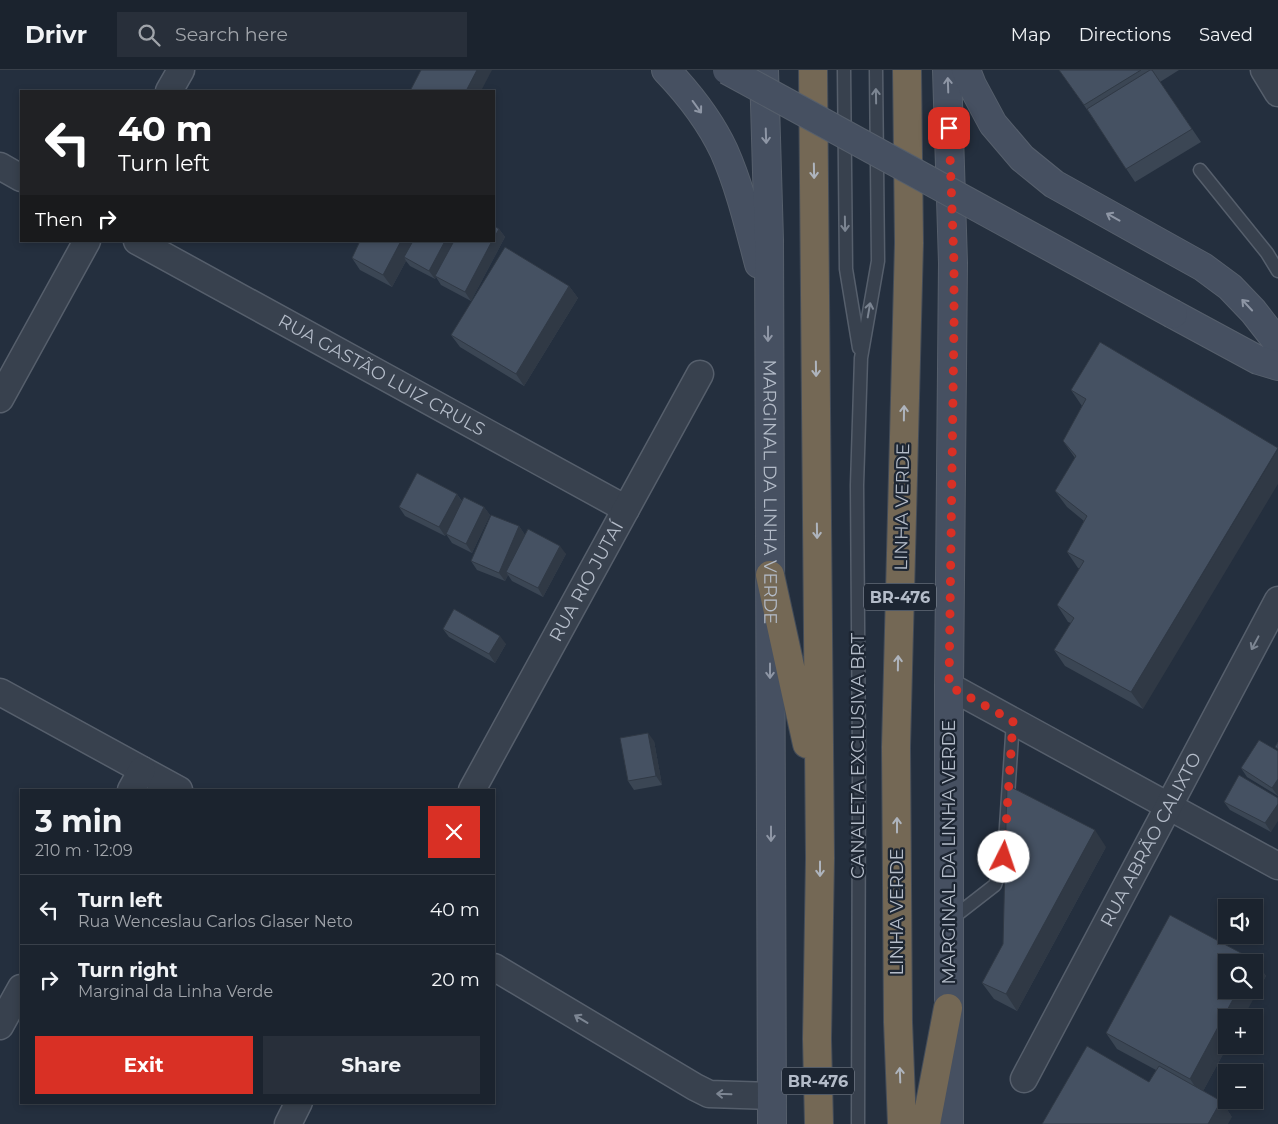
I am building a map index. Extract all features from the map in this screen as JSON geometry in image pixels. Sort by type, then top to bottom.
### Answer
[{"type":"highway","name":"BR-476","points":[[813,70],[820,800],[819,1124]]},
{"type":"highway","name":"LINHA VERDE","points":[[902,1124],[898,1022],[896,747],[909,243],[907,70]]},
{"type":"highway","points":[[770,575],[820,800]]},
{"type":"highway","points":[[926,1124],[948,1008]]},
{"type":"highway","points":[[808,1124],[818,1039]]},
{"type":"main road","points":[[666,70],[684,89],[703,114],[723,150],[750,228],[768,302]]},
{"type":"main road","points":[[727,70],[850,128],[1177,307],[1265,347],[1278,356]]},
{"type":"main road","points":[[763,70],[850,128]]},
{"type":"main road","name":"MARGINAL DA LINHA VERDE","points":[[763,70],[768,206],[772,1124]]},
{"type":"main road","name":"MARGINAL DA LINHA VERDE","points":[[947,70],[954,263],[949,686],[949,1124]]},
{"type":"main road","points":[[966,70],[993,124],[1022,158],[1054,184],[1203,267],[1230,287],[1253,311],[1278,343]]},
{"type":"main road","points":[[1177,307],[1258,360],[1278,366]]},
{"type":"street","points":[[170,90],[181,70]]},
{"type":"street","points":[[1264,70],[1278,93]]},
{"type":"street","points":[[0,166],[20,177]]},
{"type":"street","points":[[0,399],[86,242]]},
{"type":"street","name":"RUA GASTÃO LUIZ CRULS","points":[[139,242],[626,509]]},
{"type":"street","name":"RUA RIO JUTAÍ","points":[[473,789],[700,374]]},
{"type":"street","name":"RUA ABRÃO CALIXTO","points":[[1024,1078],[1278,600]]},
{"type":"street","points":[[949,686],[1278,866]]},
{"type":"street","points":[[0,692],[136,780],[175,789]]},
{"type":"street","points":[[495,968],[709,1094],[772,1096]]},
{"type":"street","points":[[0,1026],[20,990]]},
{"type":"street","points":[[288,1124],[299,1104]]},
{"type":"lane","name":"CANALETA EXCLUSIVA BRT","points":[[844,70],[846,269],[861,358]]},
{"type":"lane","name":"CANALETA EXCLUSIVA BRT","points":[[858,1124],[858,485],[861,358],[878,261],[876,70]]},
{"type":"lane","points":[[1200,170],[1267,253],[1278,271]]},
{"type":"lane","points":[[948,921],[995,885],[1004,857],[1013,721]]},
{"type":"building","points":[[421,70],[477,70],[467,90],[411,90]]},
{"type":"building","points":[[1059,70],[1141,70],[1084,105]]},
{"type":"building","points":[[1152,70],[1192,129],[1126,169],[1087,109]]},
{"type":"building","points":[[495,227],[499,229],[495,236]]},
{"type":"building","points":[[360,242],[400,242],[383,275],[352,258]]},
{"type":"building","points":[[412,242],[444,242],[429,271],[404,257]]},
{"type":"building","points":[[453,242],[491,242],[465,292],[435,276]]},
{"type":"building","points":[[505,247],[569,286],[516,374],[451,335]]},
{"type":"building","points":[[1100,342],[1278,448],[1131,692],[1054,650],[1074,618],[1057,605],[1084,561],[1067,552],[1087,516],[1055,491],[1076,456],[1063,441],[1086,399],[1071,390]]},
{"type":"building","points":[[417,473],[457,494],[439,527],[399,507]]},
{"type":"building","points":[[464,497],[484,507],[466,544],[446,534]]},
{"type":"building","points":[[491,515],[519,526],[499,573],[471,561]]},
{"type":"building","points":[[528,529],[560,546],[538,588],[506,572]]},
{"type":"building","points":[[454,609],[500,636],[489,654],[443,629]]},
{"type":"building","points":[[648,733],[656,776],[628,781],[620,738]]},
{"type":"building","points":[[1259,740],[1278,751],[1278,779],[1272,788],[1241,768]]},
{"type":"building","points":[[1239,775],[1278,798],[1278,804],[1265,823],[1224,802]]},
{"type":"building","points":[[1007,785],[1095,830],[1006,994],[982,983],[1003,944]]},
{"type":"building","points":[[1170,915],[1218,941],[1218,944],[1224,944],[1243,954],[1218,954],[1218,999],[1233,999],[1228,1009],[1218,1009],[1218,1027],[1190,1079],[1106,1033]]},
{"type":"building","points":[[1087,1046],[1149,1082],[1159,1066],[1218,1099],[1218,1106],[1208,1124],[1042,1124]]},
{"type":"route","points":[[949,128],[954,263],[954,324],[949,686],[1013,721],[1004,857]]}]
